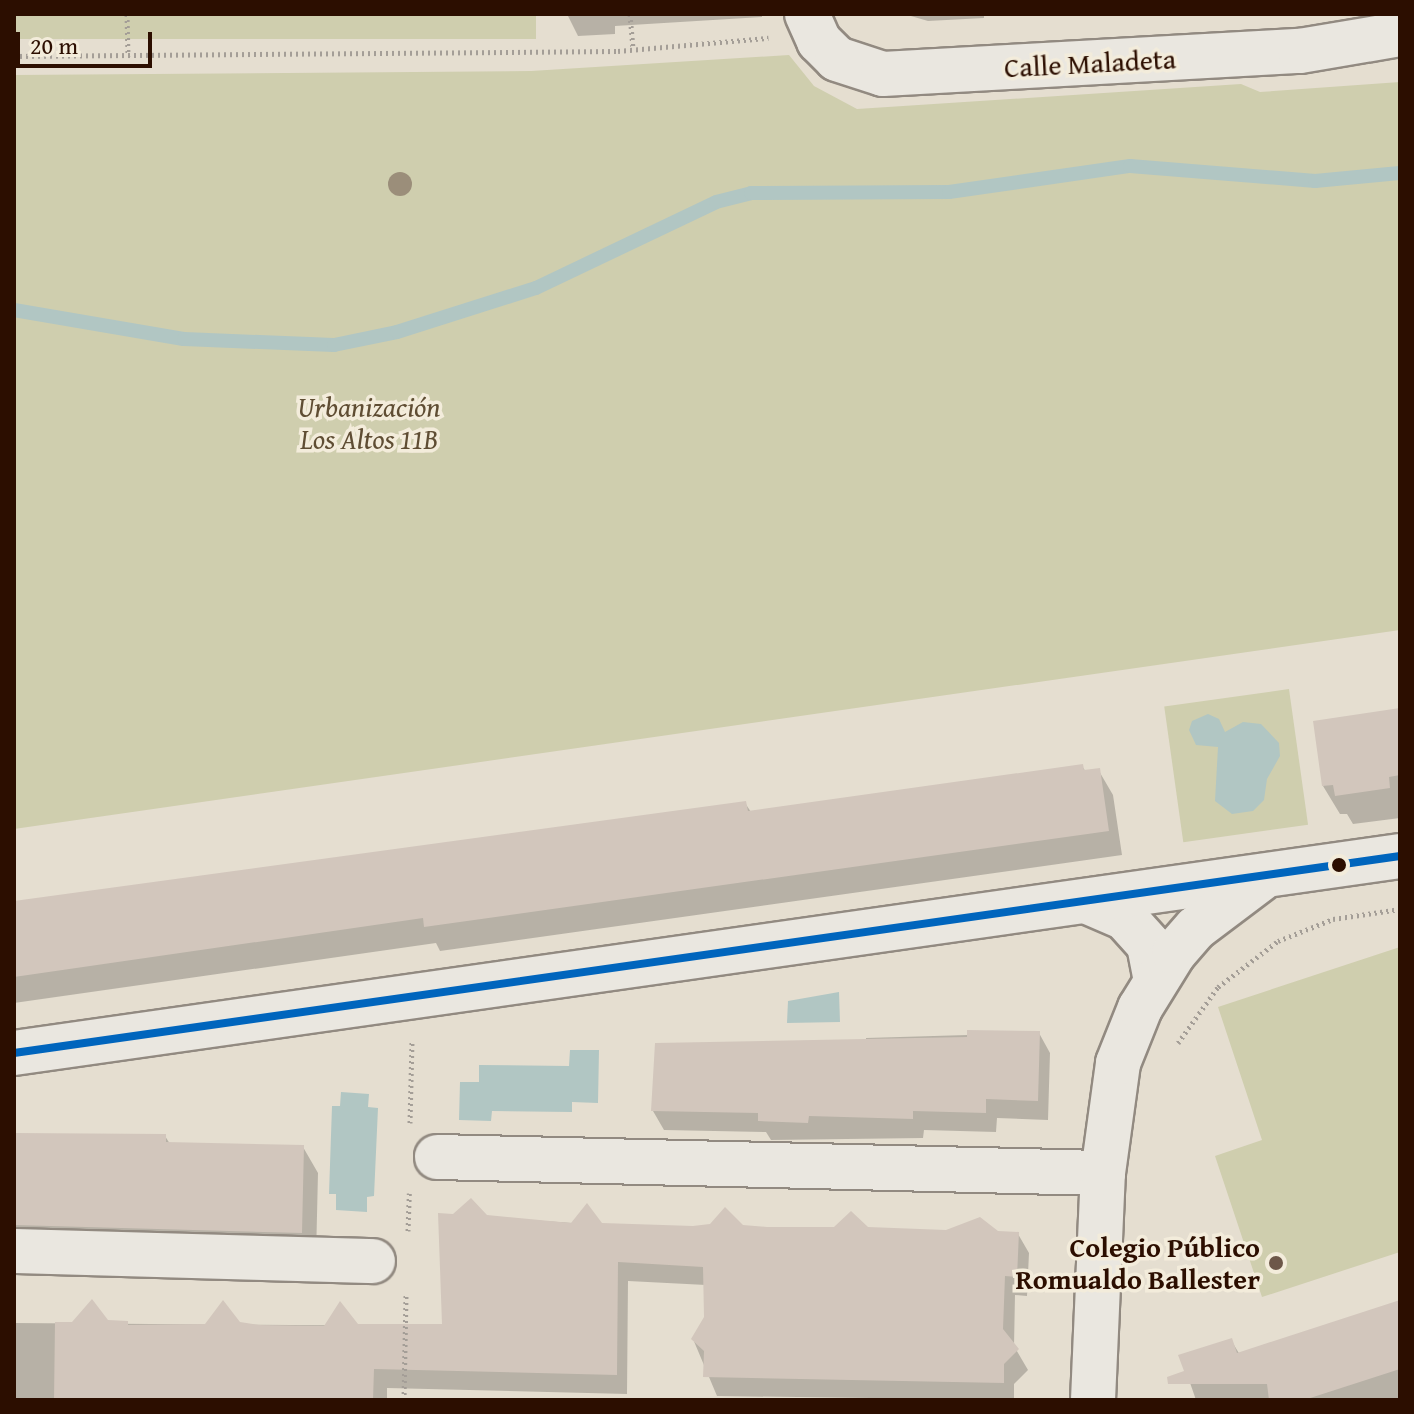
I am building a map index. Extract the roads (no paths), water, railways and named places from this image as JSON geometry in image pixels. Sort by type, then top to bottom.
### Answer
[{"type":"street","name":"Calle Maladeta","points":[[794,26],[819,41],[837,59],[883,74],[1300,51],[1400,34]]},
{"type":"street","points":[[14,1053],[1400,856]]},
{"type":"street","points":[[1093,1400],[1103,1173],[1118,1063],[1156,980],[1196,928],[1266,875]]},
{"type":"street","points":[[1086,901],[1125,918],[1149,945],[1156,980]]},
{"type":"street","points":[[419,1159],[1103,1173]]},
{"type":"street","points":[[14,1251],[396,1261]]},
{"type":"waterway","points":[[14,310],[184,339],[334,345],[397,332],[536,288],[716,202],[751,193],[949,192],[1130,166],[1315,181],[1400,173]]},
{"type":"place","name":"Colegio Público Romualdo Ballester","points":[[1276,1263]]},
{"type":"park label","name":"Urbanización Los Altos 11B","points":[[369,423]]}]
